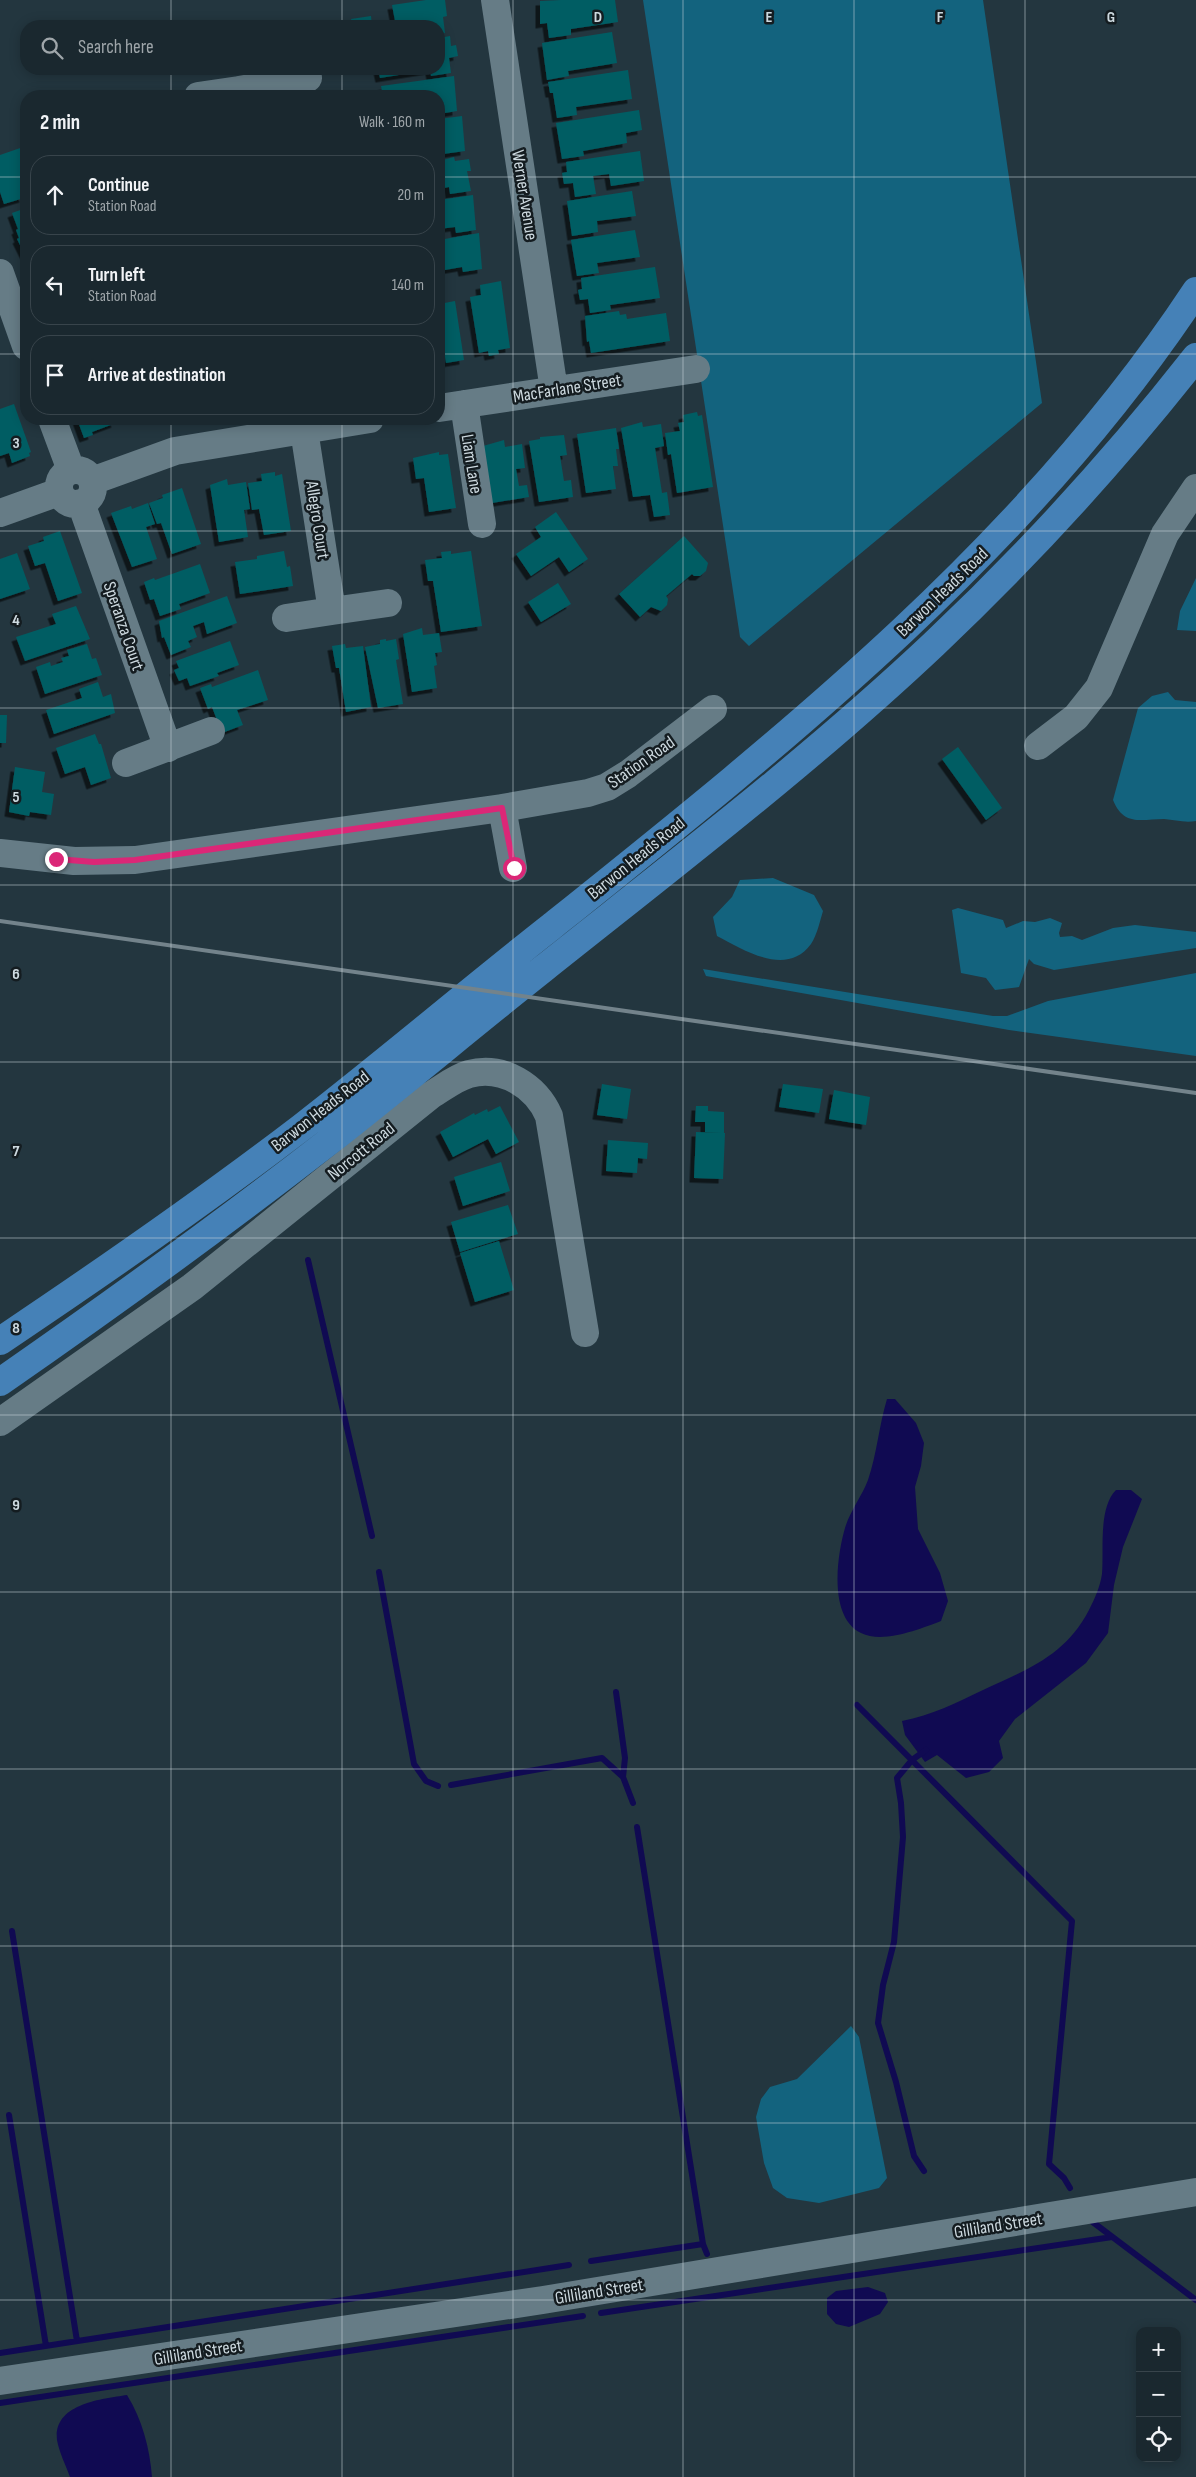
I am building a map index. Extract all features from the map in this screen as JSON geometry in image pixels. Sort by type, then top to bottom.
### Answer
[{"type":"main road","name":"Barwon Heads Road","points":[[0,1341],[197,1205],[305,1125],[336,1098],[702,805],[828,699],[962,574],[1028,506],[1084,443],[1165,338],[1196,291]]},
{"type":"main road","name":"Barwon Heads Road","points":[[0,1382],[210,1232],[373,1106],[782,776],[933,644],[1011,568],[1116,456],[1196,356]]},
{"type":"street","name":"Werner Avenue","points":[[495,0],[554,390]]},
{"type":"street","points":[[254,90],[308,78]]},
{"type":"street","points":[[0,273],[20,329]]},
{"type":"street","name":"MacFarlane Street","points":[[451,406],[696,369]]},
{"type":"street","name":"Liam Lane","points":[[451,406],[482,524]]},
{"type":"street","name":"Speranza Court","points":[[54,425],[168,748]]},
{"type":"street","points":[[0,513],[175,451],[263,427],[304,430],[334,425]]},
{"type":"street","name":"Allegro Court","points":[[304,430],[332,611]]},
{"type":"street","points":[[1038,746],[1076,717],[1099,688],[1162,541],[1196,488]]},
{"type":"street","points":[[286,618],[388,603]]},
{"type":"street","name":"Station Road","points":[[0,853],[74,861],[135,860],[502,808],[588,793],[607,787],[628,774],[713,709]]},
{"type":"street","points":[[126,764],[211,731]]},
{"type":"street","points":[[502,808],[514,868]]},
{"type":"street","name":"Norcott Road","points":[[0,1422],[192,1287],[422,1102],[458,1079],[475,1073],[507,1076],[526,1086],[546,1108],[553,1129],[585,1333]]},
{"type":"street","name":"Gilliland Street","points":[[0,2381],[543,2300],[1196,2192]]},
{"type":"shaded area","points":[[643,0],[983,0],[1042,403],[749,646],[740,637]]},
{"type":"shaded area","points":[[1196,578],[1196,631],[1177,630],[1180,611]]},
{"type":"shaded area","points":[[1168,692],[1175,700],[1196,702],[1196,821],[1134,820],[1128,818],[1117,809],[1113,800],[1138,708],[1152,696]]},
{"type":"shaded area","points":[[773,878],[814,895],[823,911],[817,932],[811,944],[801,954],[790,959],[778,960],[753,954],[717,936],[713,917],[732,897],[740,880]]},
{"type":"shaded area","points":[[958,908],[1003,920],[1006,928],[1023,921],[1035,922],[1050,918],[1062,923],[1059,933],[1060,937],[1072,936],[1082,940],[1113,928],[1135,925],[1196,932],[1196,948],[1054,970],[1034,964],[1029,959],[1019,987],[995,990],[986,978],[961,973],[952,910]]},
{"type":"shaded area","points":[[703,969],[993,1016],[1007,1016],[1048,1001],[1196,973],[1196,1056],[1009,1030],[706,976]]},
{"type":"shaded area","points":[[887,1399],[895,1399],[916,1423],[924,1443],[921,1466],[915,1487],[918,1529],[940,1573],[948,1601],[941,1621],[901,1634],[880,1637],[861,1633],[851,1625],[843,1614],[839,1600],[838,1569],[839,1554],[845,1528],[868,1480]]},
{"type":"shaded area","points":[[1116,1490],[1131,1490],[1142,1499],[1123,1547],[1114,1585],[1108,1633],[1086,1663],[1015,1719],[999,1741],[1003,1758],[989,1772],[966,1778],[937,1755],[925,1762],[905,1735],[902,1721],[944,1708],[1030,1668],[1057,1650],[1079,1626],[1091,1606],[1100,1583],[1104,1518],[1106,1507]]},
{"type":"shaded area","points":[[851,2026],[859,2037],[887,2178],[879,2188],[819,2203],[787,2198],[773,2188],[764,2163],[756,2117],[761,2099],[770,2087],[797,2079]]},
{"type":"shaded area","points":[[868,2287],[885,2293],[888,2302],[880,2314],[849,2327],[836,2324],[827,2314],[827,2298],[836,2291]]},
{"type":"shaded area","points":[[127,2395],[137,2414],[144,2434],[152,2477],[70,2477],[57,2440],[58,2428],[63,2418],[71,2411],[92,2402]]},
{"type":"building","points":[[426,0],[445,0],[447,16],[443,17],[443,20],[395,20],[392,5]]},
{"type":"building","points":[[615,0],[618,22],[571,29],[571,35],[549,38],[547,23],[540,24],[540,1]]},
{"type":"building","points":[[371,16],[371,20],[351,20]]},
{"type":"building","points":[[612,32],[617,63],[568,71],[569,76],[547,80],[542,43]]},
{"type":"building","points":[[450,36],[451,46],[456,45],[458,56],[449,58],[451,73],[445,74],[445,37]]},
{"type":"building","points":[[628,70],[632,99],[576,107],[577,115],[557,118],[553,93],[550,93],[548,82]]},
{"type":"building","points":[[379,75],[399,75],[380,78]]},
{"type":"building","points":[[454,76],[457,111],[445,113],[445,90],[382,90],[381,86]]},
{"type":"building","points":[[639,110],[642,130],[626,133],[627,143],[583,151],[584,156],[562,159],[556,123]]},
{"type":"building","points":[[462,116],[465,151],[445,154],[445,118]]},
{"type":"building","points":[[20,148],[20,199],[4,204],[0,192],[0,155]]},
{"type":"building","points":[[640,151],[644,181],[611,186],[609,174],[593,176],[596,194],[575,197],[573,183],[564,184],[562,173],[567,172],[566,162]]},
{"type":"building","points":[[454,157],[455,161],[469,159],[471,171],[467,171],[471,191],[450,194],[449,187],[445,188],[445,159]]},
{"type":"building","points":[[632,191],[636,216],[597,221],[598,232],[572,236],[567,201]]},
{"type":"building","points":[[473,195],[476,230],[456,233],[455,227],[445,228],[445,199]]},
{"type":"building","points":[[20,210],[20,245],[17,239],[19,238],[16,230],[18,229],[12,213]]},
{"type":"building","points":[[635,230],[640,257],[597,263],[599,273],[577,276],[571,240]]},
{"type":"building","points":[[479,233],[482,269],[463,272],[462,267],[445,270],[445,239]]},
{"type":"building","points":[[655,267],[660,298],[610,305],[611,310],[590,313],[588,299],[580,300],[578,290],[582,289],[581,278]]},
{"type":"building","points":[[501,281],[510,348],[498,350],[499,354],[489,356],[488,351],[479,353],[470,297],[481,295],[480,285]]},
{"type":"building","points":[[455,301],[464,360],[446,363],[445,303]]},
{"type":"building","points":[[619,311],[620,315],[626,314],[627,319],[666,313],[670,341],[591,353],[589,341],[587,342],[585,316]]},
{"type":"building","points":[[14,404],[31,452],[29,453],[30,456],[12,463],[9,453],[0,456],[0,409]]},
{"type":"building","points":[[697,412],[698,416],[702,415],[713,487],[677,493],[671,454],[668,455],[665,433],[680,431],[678,423],[684,422],[683,415]]},
{"type":"building","points":[[642,422],[643,427],[661,424],[664,446],[655,448],[662,493],[667,492],[670,515],[654,517],[650,495],[633,497],[621,428]]},
{"type":"building","points":[[79,425],[111,425],[92,432],[93,435],[84,438]]},
{"type":"building","points":[[616,428],[619,449],[616,449],[618,466],[613,466],[616,489],[586,493],[577,434]]},
{"type":"building","points":[[564,435],[567,455],[560,456],[564,481],[571,480],[573,497],[539,502],[529,441],[540,439],[540,437]]},
{"type":"building","points":[[504,440],[505,447],[522,444],[525,468],[516,469],[519,486],[527,485],[529,497],[492,503],[483,446]]},
{"type":"building","points":[[439,452],[439,455],[448,454],[456,508],[429,512],[424,478],[416,479],[413,458]]},
{"type":"building","points":[[275,472],[275,476],[282,474],[291,531],[264,535],[259,509],[252,510],[248,483],[262,481],[261,474]]},
{"type":"building","points":[[227,479],[228,485],[246,482],[250,509],[244,510],[248,537],[219,542],[210,485]]},
{"type":"building","points":[[182,488],[201,544],[172,554],[161,523],[157,524],[149,503],[163,498],[162,495]]},
{"type":"building","points":[[148,503],[155,524],[146,527],[157,559],[132,567],[111,513],[131,506],[132,509]]},
{"type":"building","points":[[556,512],[588,559],[569,572],[559,557],[531,576],[516,554],[541,537],[535,527]]},
{"type":"building","points":[[60,531],[82,593],[58,601],[45,563],[35,566],[28,546],[44,541],[43,537]]},
{"type":"building","points":[[684,536],[708,563],[706,571],[700,576],[692,574],[666,596],[668,599],[667,605],[661,611],[651,607],[640,617],[619,594]]},
{"type":"building","points":[[284,551],[287,567],[290,566],[293,586],[240,594],[235,562],[257,559],[257,556]]},
{"type":"building","points":[[451,551],[451,554],[471,551],[482,626],[441,632],[433,581],[428,581],[425,560],[442,558],[441,552]]},
{"type":"building","points":[[17,553],[30,589],[0,599],[0,559]]},
{"type":"building","points":[[200,564],[210,593],[179,604],[181,609],[160,616],[154,599],[150,600],[144,582]]},
{"type":"building","points":[[558,583],[571,604],[541,622],[528,602]]},
{"type":"building","points":[[227,596],[237,623],[207,634],[204,622],[193,626],[197,637],[188,641],[191,647],[171,655],[164,637],[162,638],[159,621]]},
{"type":"building","points":[[76,606],[90,639],[25,661],[16,637],[56,624],[52,614]]},
{"type":"building","points":[[422,628],[423,635],[439,633],[442,652],[435,653],[437,665],[434,666],[437,688],[412,692],[403,634]]},
{"type":"building","points":[[386,639],[386,641],[396,639],[399,659],[396,660],[403,704],[378,708],[365,647],[380,644],[380,640]]},
{"type":"building","points":[[230,641],[239,665],[217,673],[219,676],[190,686],[187,678],[179,681],[174,670],[179,668],[176,661]]},
{"type":"building","points":[[87,644],[92,659],[96,658],[102,675],[45,694],[36,667],[50,662],[51,666],[63,662],[61,658],[69,656],[67,650]]},
{"type":"building","points":[[345,644],[346,648],[363,646],[371,707],[346,712],[339,668],[336,668],[332,646]]},
{"type":"building","points":[[258,670],[268,700],[237,710],[243,725],[222,733],[212,707],[208,709],[200,688],[211,684],[212,687]]},
{"type":"building","points":[[98,682],[103,697],[111,694],[115,713],[54,734],[46,710],[82,698],[79,689]]},
{"type":"building","points":[[0,715],[7,715],[6,743],[0,743]]},
{"type":"building","points":[[95,734],[99,744],[101,744],[111,778],[91,785],[85,767],[65,774],[56,748]]},
{"type":"building","points":[[958,747],[1002,808],[986,820],[942,759]]},
{"type":"building","points":[[15,767],[45,772],[42,792],[54,794],[51,815],[30,812],[29,816],[9,812]]},
{"type":"building","points":[[602,1084],[631,1089],[627,1119],[597,1115]]},
{"type":"building","points":[[783,1084],[823,1089],[819,1113],[779,1107]]},
{"type":"building","points":[[834,1090],[870,1097],[866,1125],[829,1119]]},
{"type":"building","points":[[500,1106],[519,1142],[496,1154],[488,1139],[453,1157],[440,1132],[474,1113],[475,1115],[487,1109],[488,1112]]},
{"type":"building","points":[[696,1106],[708,1106],[708,1111],[724,1112],[724,1133],[705,1132],[705,1122],[695,1122]]},
{"type":"building","points":[[696,1132],[725,1133],[723,1179],[694,1178]]},
{"type":"building","points":[[608,1140],[648,1143],[647,1159],[638,1158],[637,1173],[606,1171]]},
{"type":"building","points":[[501,1162],[510,1191],[463,1206],[454,1177]]},
{"type":"building","points":[[508,1205],[518,1234],[460,1252],[451,1222]]},
{"type":"building","points":[[499,1241],[514,1290],[475,1302],[460,1253]]},
{"type":"waterway","points":[[308,1260],[372,1536]]},
{"type":"waterway","points":[[379,1572],[414,1764],[426,1781],[438,1786]]},
{"type":"waterway","points":[[616,1692],[625,1758],[623,1777]]},
{"type":"waterway","points":[[857,1705],[1072,1921],[1049,2164],[1064,2178],[1070,2188]]},
{"type":"waterway","points":[[924,2171],[914,2156],[896,2082],[878,2023],[883,1985],[894,1942],[903,1837],[897,1778],[912,1760],[926,1750]]},
{"type":"waterway","points":[[451,1785],[602,1758],[623,1777],[633,1803]]},
{"type":"waterway","points":[[637,1827],[703,2244],[707,2254]]},
{"type":"waterway","points":[[12,1931],[77,2341]]},
{"type":"waterway","points":[[9,2115],[46,2346]]},
{"type":"waterway","points":[[1090,2220],[1196,2300]]},
{"type":"waterway","points":[[601,2313],[1112,2237]]},
{"type":"waterway","points":[[591,2261],[703,2244]]},
{"type":"waterway","points":[[0,2353],[569,2265]]},
{"type":"waterway","points":[[0,2403],[583,2316]]},
{"type":"railway","points":[[0,921],[1196,1093]]},
{"type":"route","points":[[56,859],[94,862],[135,860],[502,808],[514,868]]}]
